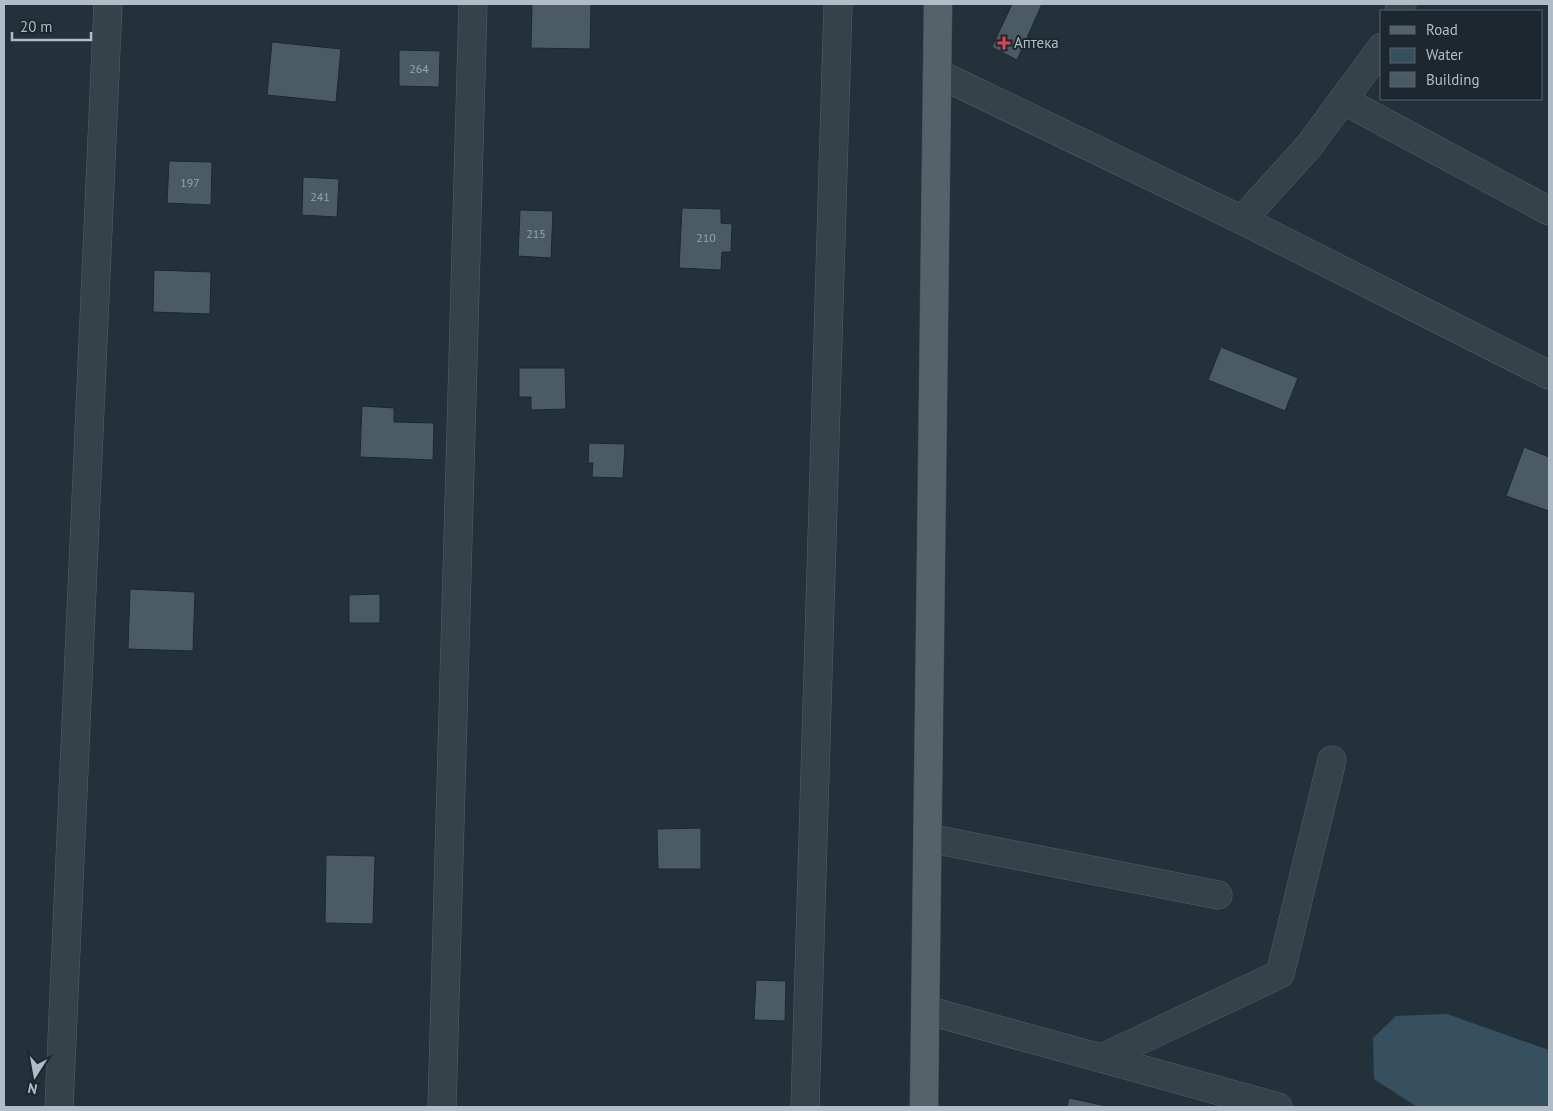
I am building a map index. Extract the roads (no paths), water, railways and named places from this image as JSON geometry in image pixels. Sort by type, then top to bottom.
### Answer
[{"type":"main road","points":[[924,1107],[938,4]]},
{"type":"street","points":[[59,1107],[108,4]]},
{"type":"street","points":[[442,1107],[472,4]]},
{"type":"street","points":[[806,1107],[838,4]]},
{"type":"street","points":[[1242,220],[1309,146],[1380,50]]},
{"type":"street","points":[[937,73],[1242,220],[1549,375]]},
{"type":"street","points":[[1343,100],[1549,211]]},
{"type":"street","points":[[1102,1058],[1280,974],[1332,760]]},
{"type":"street","points":[[928,838],[1218,895]]},
{"type":"street","points":[[926,1010],[1278,1107]]},
{"type":"water","points":[[1447,1014],[1549,1050],[1549,1107],[1424,1107],[1414,1105],[1374,1079],[1373,1038],[1396,1016]]},
{"type":"place","name":"Аптека","points":[[1004,43]]}]
